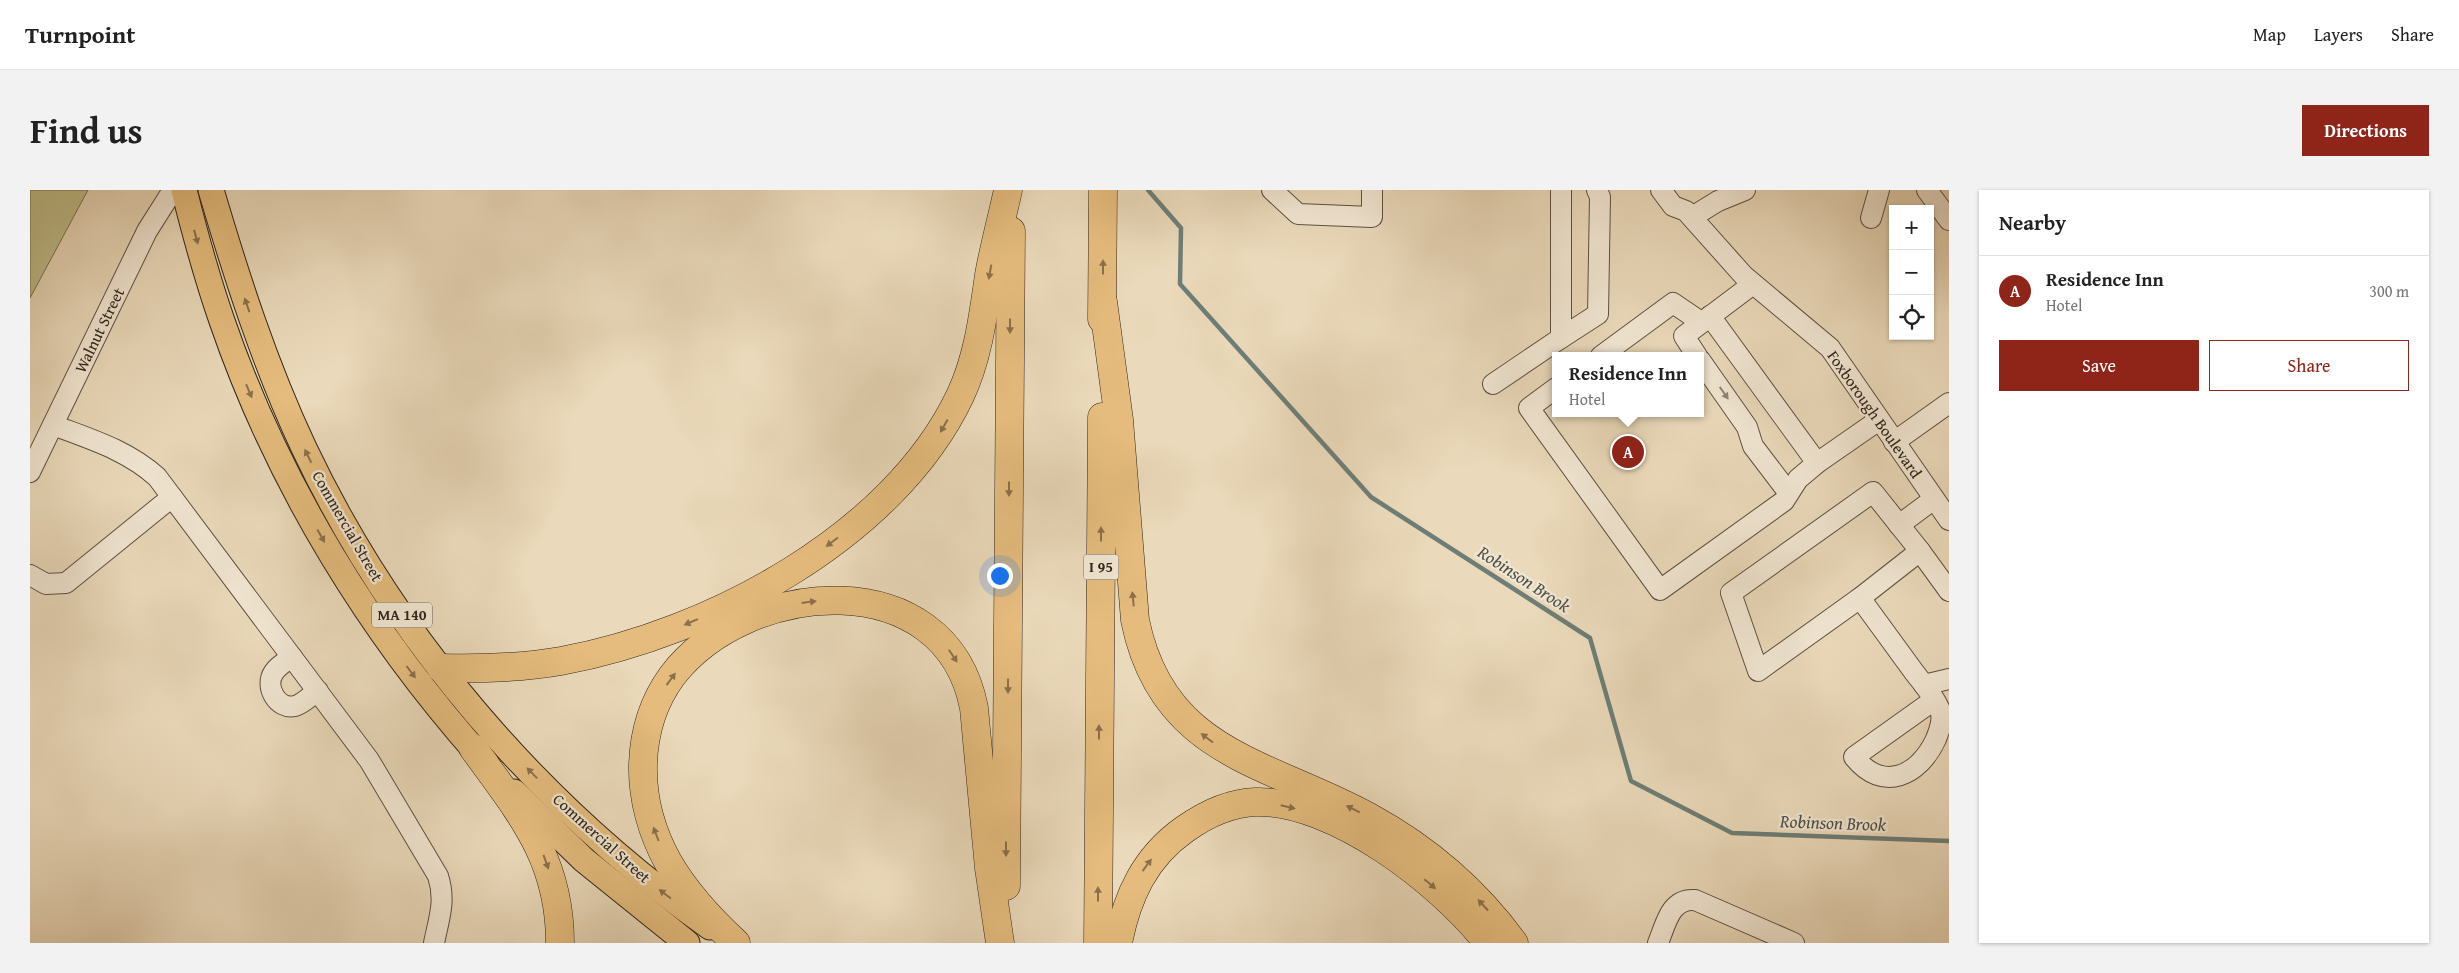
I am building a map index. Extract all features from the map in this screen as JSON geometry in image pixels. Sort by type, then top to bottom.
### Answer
[{"type":"highway","points":[[441,668],[482,669],[560,661],[651,638],[709,614],[765,586],[814,555],[861,520],[905,479],[923,458],[940,434],[961,394],[980,338],[990,274],[1009,190]]},
{"type":"highway","points":[[1006,943],[1009,190]]},
{"type":"highway","name":"I 95","points":[[1098,943],[1103,190]]},
{"type":"highway","points":[[1103,302],[1119,420],[1136,620],[1146,657],[1161,687],[1188,721],[1216,745],[1362,813],[1424,852],[1474,896],[1514,943]]},
{"type":"highway","points":[[734,943],[688,892],[668,862],[658,840],[648,812],[644,785],[644,752],[648,726],[658,701],[672,677],[685,662],[709,642],[741,622],[768,612],[795,604],[832,601],[875,605],[904,614],[941,640],[961,668],[974,708],[989,868],[1000,943]]},
{"type":"highway","points":[[473,748],[525,820],[541,849],[556,896],[560,943]]},
{"type":"highway","points":[[1118,943],[1127,907],[1136,884],[1159,851],[1181,832],[1208,816],[1234,806],[1255,802],[1276,804],[1312,814],[1370,841],[1429,882],[1460,910],[1488,943]]},
{"type":"main road","name":"Commercial Street","points":[[184,190],[206,272],[231,346],[261,419],[295,490],[339,566],[376,624],[423,688],[473,748],[526,806],[623,893],[687,943]]},
{"type":"main road","name":"Commercial Street","points":[[211,190],[255,328],[305,448],[362,554],[400,612],[441,668],[507,748],[574,815],[638,872],[734,943]]},
{"type":"street","name":"Walnut Street","points":[[30,472],[147,231],[173,190]]},
{"type":"street","points":[[1272,190],[1298,214],[1372,217],[1372,190]]},
{"type":"street","points":[[1561,190],[1561,338]]},
{"type":"street","points":[[1493,384],[1598,314],[1600,197],[1596,190]]},
{"type":"street","name":"Foxborough Boulevard","points":[[1661,190],[1674,206],[1689,214],[1753,284],[1830,348],[1894,442],[1943,507]]},
{"type":"street","name":"Foxborough Boulevard","points":[[1678,190],[1689,214]]},
{"type":"street","points":[[1689,214],[1745,190]]},
{"type":"street","points":[[1871,218],[1879,190]]},
{"type":"street","points":[[1927,190],[1949,220]]},
{"type":"street","points":[[1694,352],[1684,336],[1753,284]]},
{"type":"street","points":[[1606,352],[1673,303],[1705,319],[1817,463]]},
{"type":"street","points":[[1704,366],[1747,427],[1753,446],[1788,492]]},
{"type":"street","points":[[1552,391],[1529,408],[1660,590],[1784,501],[1788,492],[1798,480],[1817,463],[1879,420]]},
{"type":"street","points":[[1894,442],[1949,403]]},
{"type":"street","points":[[1747,427],[1774,406]]},
{"type":"street","points":[[53,425],[122,451],[141,462],[157,477],[370,760],[438,876],[444,899],[434,943]]},
{"type":"street","points":[[1920,551],[1860,598],[1758,671],[1730,593],[1874,492],[1920,551],[1949,591]]},
{"type":"street","points":[[30,575],[46,584],[66,583],[172,497]]},
{"type":"street","points":[[1899,525],[1943,507]]},
{"type":"street","points":[[1860,598],[1929,693],[1949,679]]},
{"type":"street","points":[[292,657],[275,670],[272,676],[272,692],[280,704],[287,707],[297,706],[318,691]]},
{"type":"street","points":[[1658,943],[1672,911],[1678,902],[1685,899],[1695,900],[1794,943]]},
{"type":"shaded area","points":[[30,190],[88,190],[30,298]]},
{"type":"waterway","name":"Robinson Brook","points":[[1148,190],[1181,228],[1180,284],[1371,497],[1590,638],[1631,781],[1732,833],[1949,841]]},
{"type":"place","name":"Residence Inn","points":[[1628,452]]}]
